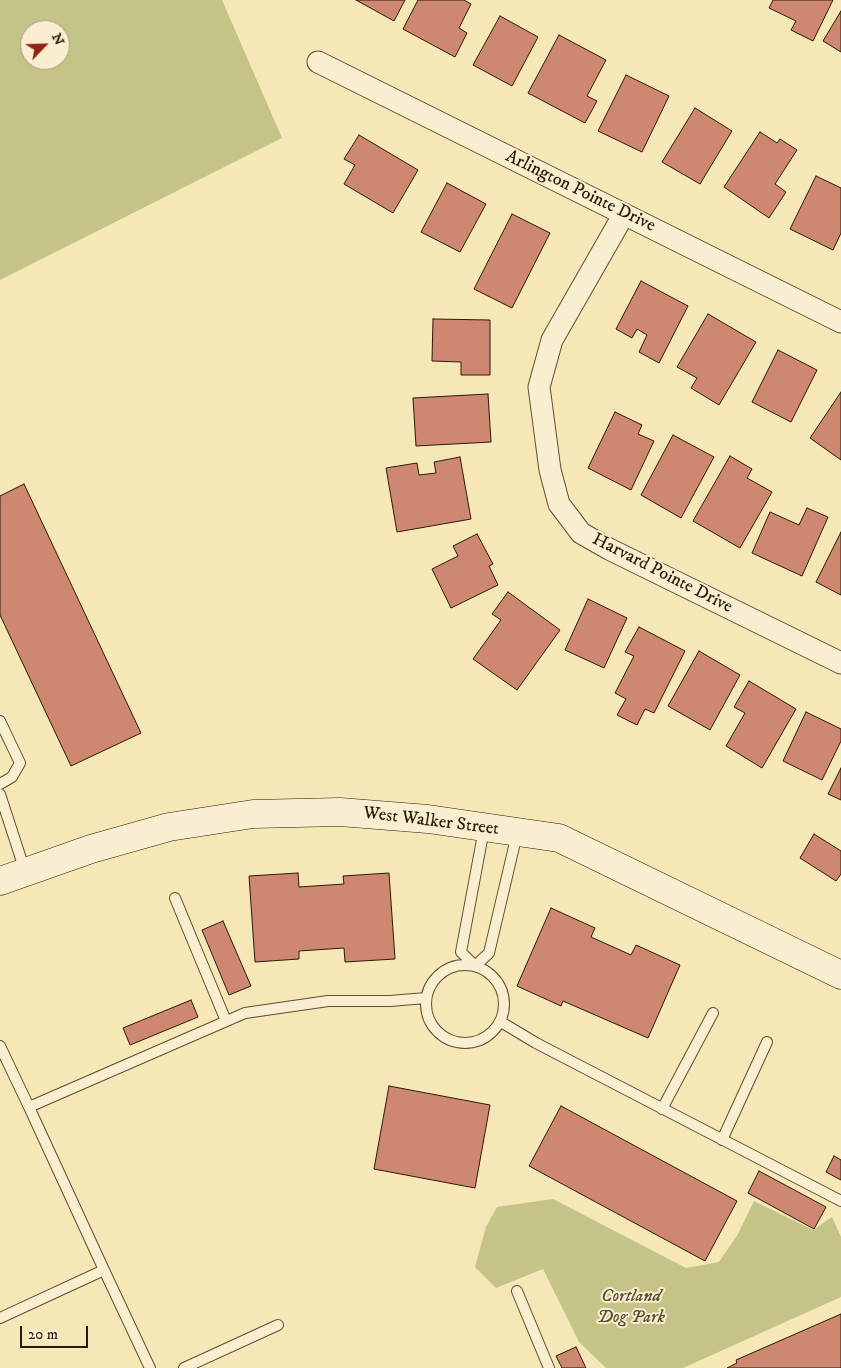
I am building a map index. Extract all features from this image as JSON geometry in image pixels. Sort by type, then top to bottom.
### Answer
[{"type":"street","name":"Arlington Pointe Drive","points":[[318,62],[841,322]]},
{"type":"street","name":"Harvard Pointe Drive","points":[[624,214],[552,340],[539,387],[550,470],[559,504],[581,533],[609,549],[841,662]]},
{"type":"street","name":"West Walker Street","points":[[0,881],[91,849],[169,827],[253,814],[296,812],[384,814],[517,834],[559,838],[841,974]]},
{"type":"lane","points":[[0,721],[20,763],[12,776],[0,784]]},
{"type":"lane","points":[[0,794],[25,872]]},
{"type":"lane","points":[[484,828],[461,952],[475,966],[495,978],[501,988],[505,1011],[501,1022],[494,1032],[484,1040],[472,1044],[460,1044],[448,1040],[437,1033],[430,1023],[426,998],[430,986],[438,975],[449,968],[462,964],[475,966],[490,953],[517,834]]},
{"type":"lane","points":[[174,898],[226,1021]]},
{"type":"lane","points":[[29,1108],[245,1012],[328,1001],[390,1002],[426,998]]},
{"type":"lane","points":[[662,1109],[713,1013]]},
{"type":"lane","points":[[501,1022],[536,1043],[841,1201]]},
{"type":"lane","points":[[722,1140],[767,1042]]},
{"type":"lane","points":[[0,1046],[150,1368]]},
{"type":"lane","points":[[0,1318],[104,1270]]},
{"type":"lane","points":[[517,1291],[549,1368]]},
{"type":"lane","points":[[184,1368],[278,1325]]},
{"type":"green space","points":[[0,0],[222,0],[282,138],[0,280]]},
{"type":"green space","name":"Cortland Dog Park","points":[[553,1199],[686,1268],[719,1262],[738,1234],[754,1201],[813,1230],[832,1217],[841,1237],[841,1297],[683,1368],[606,1368],[579,1342],[543,1269],[496,1288],[475,1267],[486,1227],[497,1207]]},
{"type":"building","points":[[356,0],[405,0],[394,21]]},
{"type":"building","points":[[418,0],[464,0],[471,4],[459,28],[467,33],[455,57],[403,29]]},
{"type":"building","points":[[773,0],[833,0],[813,41],[791,30],[796,21],[769,8]]},
{"type":"building","points":[[841,11],[841,52],[823,41]]},
{"type":"building","points":[[500,16],[538,37],[512,86],[473,65]]},
{"type":"building","points":[[559,35],[606,60],[587,96],[597,101],[585,123],[528,93]]},
{"type":"building","points":[[626,75],[669,96],[642,152],[598,131]]},
{"type":"building","points":[[695,108],[732,131],[700,184],[662,162]]},
{"type":"building","points":[[760,132],[777,143],[780,139],[797,150],[775,184],[786,192],[769,218],[724,187]]},
{"type":"building","points":[[359,135],[418,170],[393,213],[344,184],[355,165],[344,159]]},
{"type":"building","points":[[816,176],[841,188],[841,233],[833,250],[790,229]]},
{"type":"building","points":[[447,183],[486,204],[460,252],[421,232]]},
{"type":"building","points":[[512,214],[550,233],[512,308],[474,289]]},
{"type":"building","points":[[641,281],[688,306],[659,363],[639,352],[647,335],[637,329],[632,338],[616,329]]},
{"type":"building","points":[[708,314],[756,342],[719,405],[691,388],[697,378],[677,367]]},
{"type":"building","points":[[433,319],[490,320],[490,375],[461,375],[461,362],[432,361]]},
{"type":"building","points":[[778,350],[817,370],[791,422],[752,402]]},
{"type":"building","points":[[841,392],[841,460],[810,438]]},
{"type":"building","points":[[488,394],[491,442],[416,446],[413,398]]},
{"type":"building","points":[[615,412],[642,425],[638,434],[654,441],[631,490],[588,468]]},
{"type":"building","points":[[673,435],[714,457],[681,518],[641,495]]},
{"type":"building","points":[[730,456],[752,469],[747,478],[772,492],[740,548],[693,521]]},
{"type":"building","points":[[460,457],[471,519],[397,532],[386,468],[417,463],[419,475],[436,473],[434,462]]},
{"type":"building","points":[[24,484],[141,733],[71,766],[0,615],[0,496]]},
{"type":"building","points":[[807,508],[828,517],[802,576],[752,553],[770,512],[799,525]]},
{"type":"building","points":[[841,532],[841,595],[816,582]]},
{"type":"building","points":[[477,534],[493,564],[489,566],[498,585],[451,608],[432,569],[458,556],[453,546]]},
{"type":"building","points":[[508,592],[560,630],[517,690],[473,659],[501,620],[492,614]]},
{"type":"building","points":[[588,599],[627,618],[604,668],[565,650]]},
{"type":"building","points":[[639,627],[685,651],[654,713],[645,709],[637,725],[617,715],[626,699],[615,693],[634,656],[625,652]]},
{"type":"building","points":[[699,651],[740,675],[710,730],[668,706]]},
{"type":"building","points":[[749,681],[796,709],[762,768],[726,746],[745,713],[734,707]]},
{"type":"building","points":[[806,712],[841,729],[841,741],[822,780],[783,761]]},
{"type":"building","points":[[841,768],[841,800],[828,794]]},
{"type":"building","points":[[814,834],[841,851],[841,874],[836,881],[800,858]]},
{"type":"building","points":[[298,873],[299,887],[344,884],[343,876],[389,873],[395,959],[345,962],[344,948],[299,951],[299,959],[255,962],[249,876]]},
{"type":"building","points":[[551,908],[595,928],[591,937],[631,955],[636,945],[680,965],[648,1038],[563,1001],[561,1006],[517,986]]},
{"type":"building","points":[[223,921],[251,986],[229,995],[202,930]]},
{"type":"building","points":[[191,1000],[198,1017],[130,1045],[123,1028]]},
{"type":"building","points":[[389,1086],[490,1105],[475,1188],[374,1169]]},
{"type":"building","points":[[561,1106],[737,1201],[705,1261],[529,1166]]},
{"type":"building","points":[[834,1156],[841,1160],[841,1180],[826,1172]]},
{"type":"building","points":[[759,1171],[826,1207],[814,1229],[748,1193]]},
{"type":"building","points":[[841,1314],[841,1368],[727,1368],[737,1363],[736,1360]]},
{"type":"building","points":[[576,1347],[586,1368],[562,1368],[556,1356]]}]
